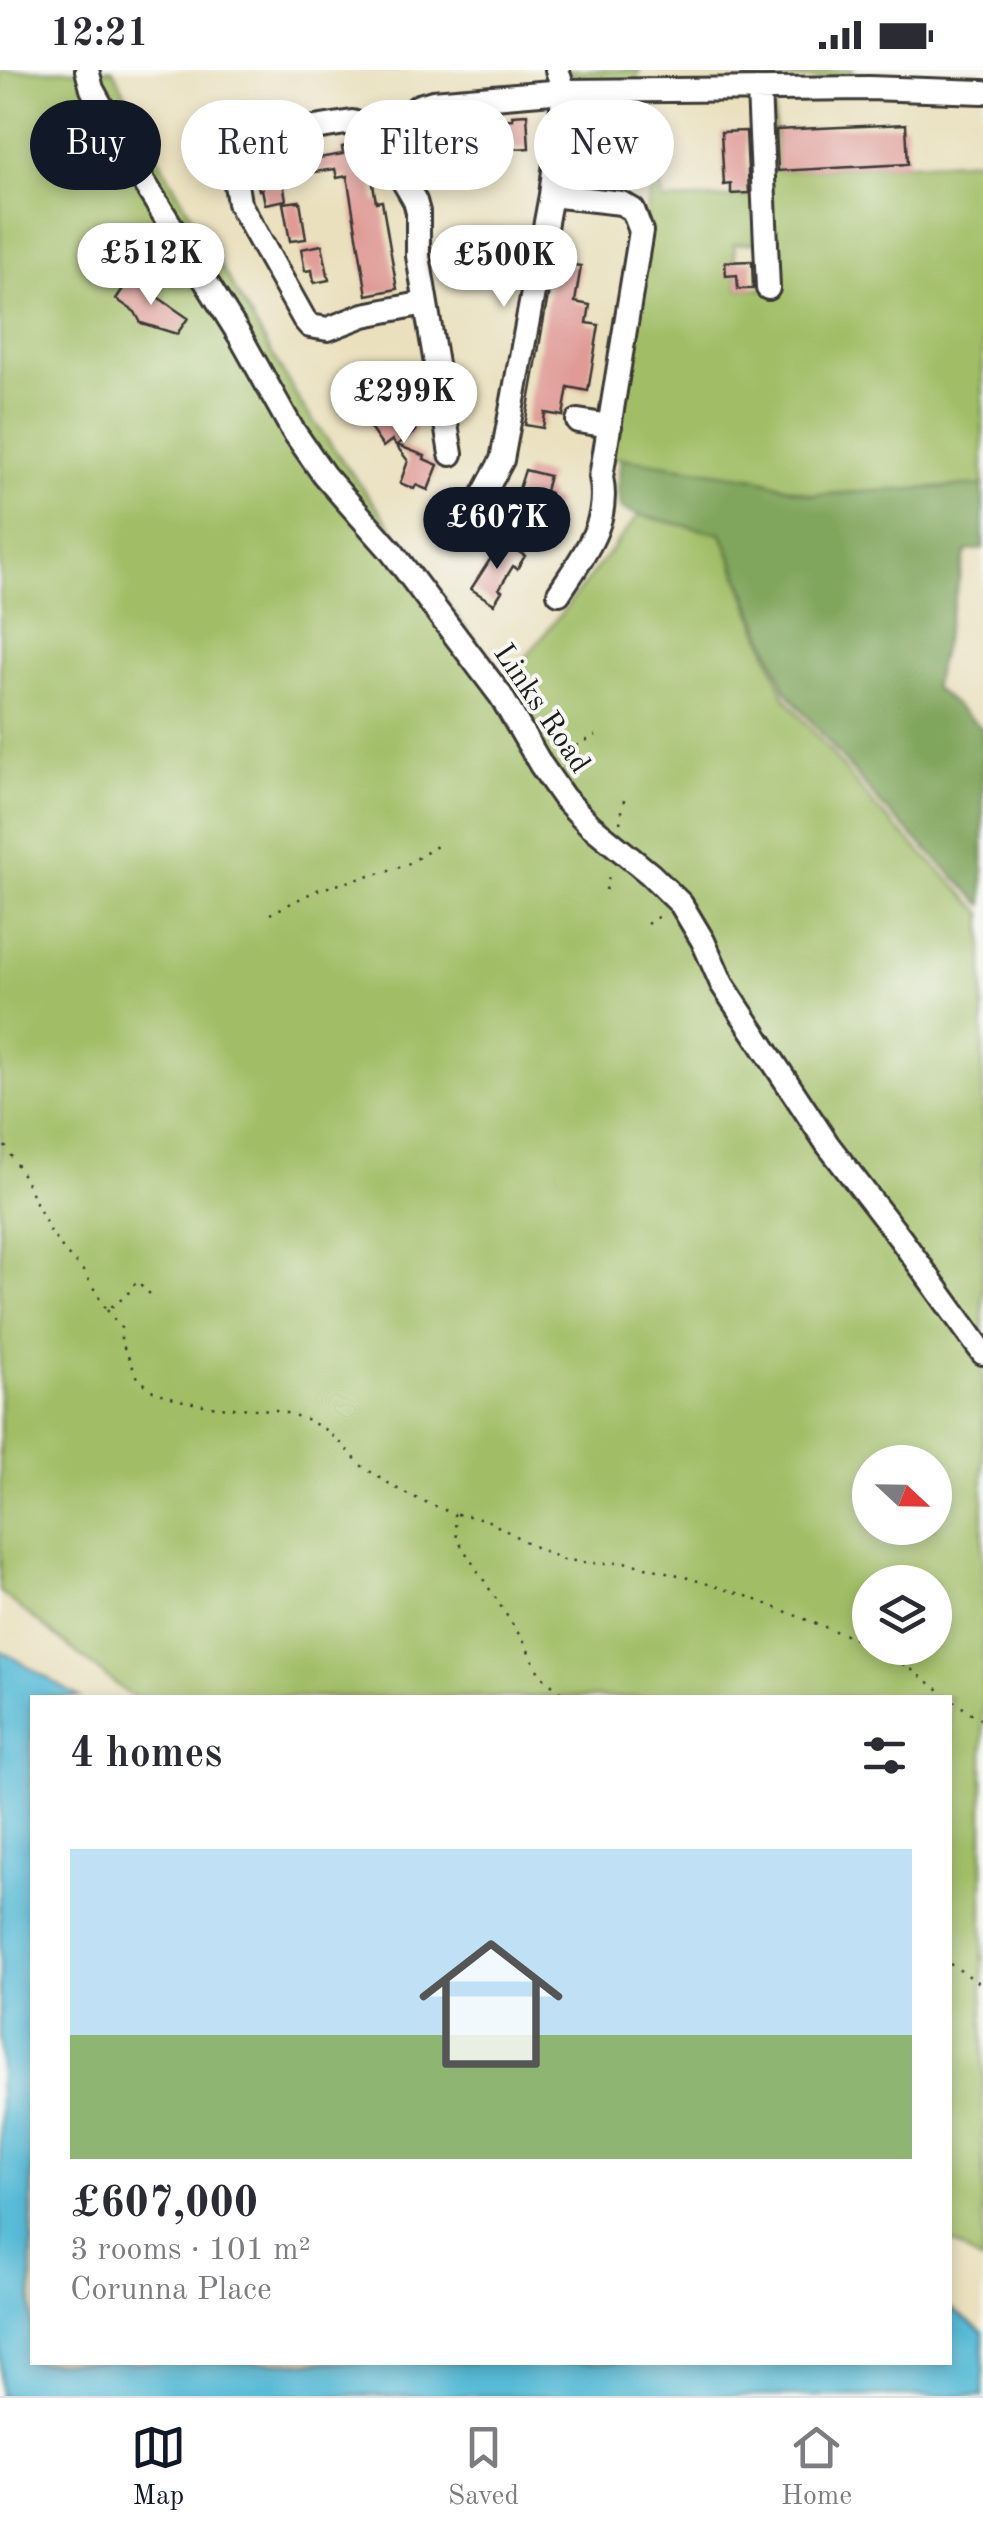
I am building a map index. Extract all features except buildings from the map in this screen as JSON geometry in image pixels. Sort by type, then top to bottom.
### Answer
[{"type":"street","name":"Links Road","points":[[87,70],[92,90],[138,173],[240,336],[292,429],[324,475],[392,552],[501,696],[564,798],[677,899],[703,941],[722,984],[828,1145],[983,1353]]},
{"type":"street","points":[[445,100],[560,80],[674,81],[754,91],[866,79],[983,92]]},
{"type":"street","points":[[453,537],[472,514],[502,460],[551,195],[560,80]]},
{"type":"street","points":[[754,91],[756,253],[768,288]]},
{"type":"street","points":[[344,123],[247,139],[234,152],[238,203],[310,326],[328,329],[364,314],[426,304]]},
{"type":"street","points":[[408,190],[418,212],[418,256],[451,454]]},
{"type":"street","points":[[551,195],[621,203],[633,210],[642,231],[602,477],[600,524],[594,540],[559,593]]},
{"type":"street","points":[[578,421],[610,426]]},
{"type":"path","points":[[541,764],[596,735]]},
{"type":"path","points":[[270,914],[317,890],[406,865],[442,843]]},
{"type":"path","points":[[6,1146],[50,1231],[82,1269],[121,1328],[121,1341],[138,1378],[153,1392],[186,1402],[276,1410],[306,1419],[341,1443],[362,1467],[404,1493],[454,1514],[485,1519],[564,1560],[624,1562],[675,1574],[757,1600],[852,1638]]},
{"type":"path","points":[[107,1310],[138,1281],[155,1299]]},
{"type":"path","points":[[454,1514],[457,1539],[524,1642],[540,1675],[563,1695]]},
{"type":"path","points":[[903,1665],[945,1695]]},
{"type":"path","points":[[952,1700],[983,1720]]},
{"type":"path","points":[[952,1965],[983,1985]]},
{"type":"green space","points":[[0,70],[113,70],[129,100],[30,100],[30,190],[161,190],[161,162],[303,407],[506,683],[639,515],[722,534],[784,696],[878,810],[983,913],[983,2263],[952,2242],[952,1695],[129,1695],[0,1592]]},
{"type":"green space","points":[[565,70],[640,70],[636,82],[575,86]]},
{"type":"green space","points":[[751,70],[853,70],[851,76],[844,78],[748,80]]},
{"type":"green space","points":[[774,108],[778,171],[983,160],[983,485],[813,495],[754,478],[610,457],[650,190],[662,190],[663,201],[754,196],[757,243],[734,244],[735,262],[726,275],[737,275],[738,289],[768,288]]},
{"type":"green space","points":[[621,458],[754,478],[813,495],[983,485],[983,549],[966,551],[933,687],[983,729],[983,905],[881,805],[786,691],[722,534],[622,509],[617,489]]},
{"type":"water","points":[[0,1650],[76,1695],[30,1695],[30,2365],[952,2365],[952,2309],[983,2332],[983,2396],[0,2396]]}]
